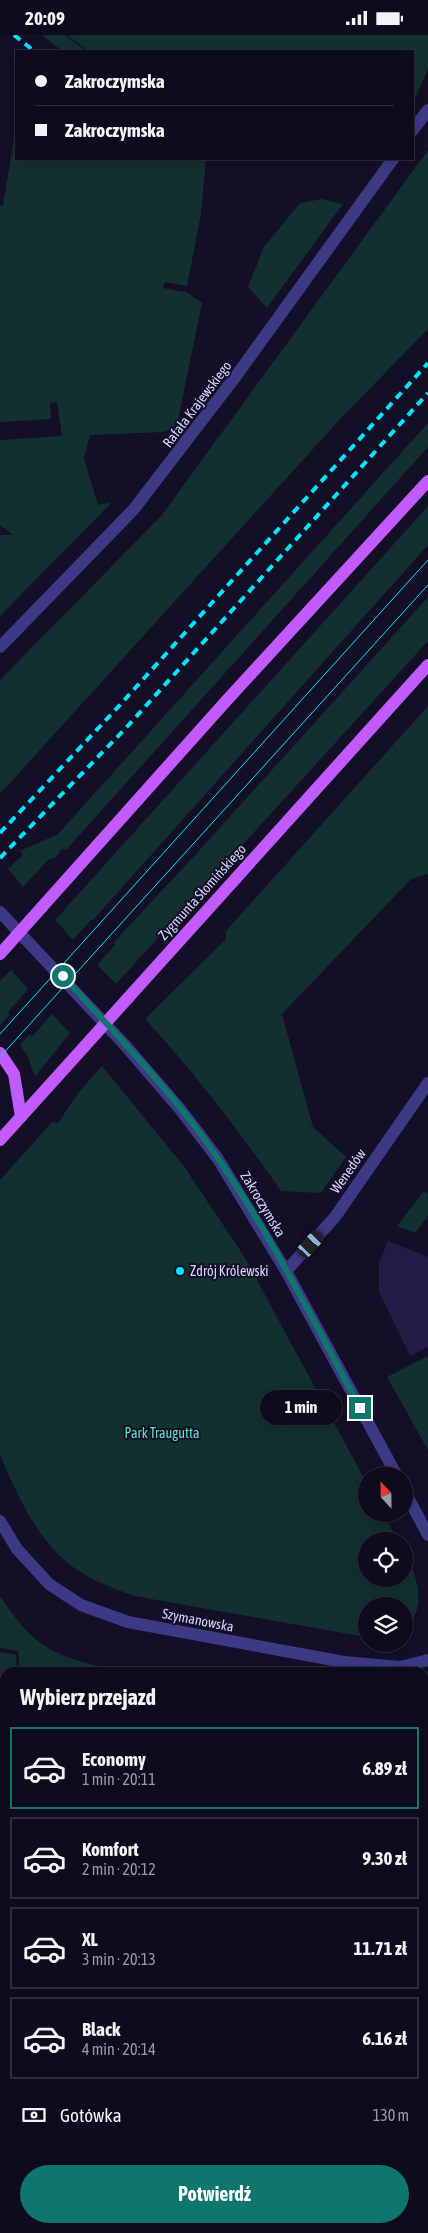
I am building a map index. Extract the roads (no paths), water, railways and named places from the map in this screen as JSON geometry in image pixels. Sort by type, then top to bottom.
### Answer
[{"type":"main road","points":[[0,954],[234,692],[428,481]]},
{"type":"main road","name":"Zygmunta Słomińskiego","points":[[0,1140],[428,665]]},
{"type":"main road","points":[[0,1053],[14,1074],[21,1117]]},
{"type":"street","points":[[414,128],[428,110]]},
{"type":"street","name":"Rafała Krajewskiego","points":[[0,647],[140,502],[236,377],[392,160]]},
{"type":"street","name":"Zakroczymska","points":[[0,912],[63,976],[201,1135],[247,1204],[286,1271],[392,1467]]},
{"type":"street","name":"Wenedów","points":[[286,1271],[335,1217],[428,1083]]},
{"type":"street","points":[[413,1507],[428,1535]]},
{"type":"street","name":"Szymanowska","points":[[0,1521],[17,1549],[49,1584],[81,1605],[128,1622],[344,1662],[400,1667],[428,1661]]},
{"type":"tram line","points":[[0,1034],[428,560]]},
{"type":"tram line","points":[[0,1057],[428,585]]},
{"type":"railway","points":[[14,35],[33,50]]},
{"type":"railway","points":[[0,833],[119,706],[428,363]]},
{"type":"railway","points":[[0,858],[125,729],[428,393]]},
{"type":"place","name":"Zdrój Królewski","points":[[180,1271]]},
{"type":"park label","name":"Park Traugutta","points":[[162,1433]]}]
